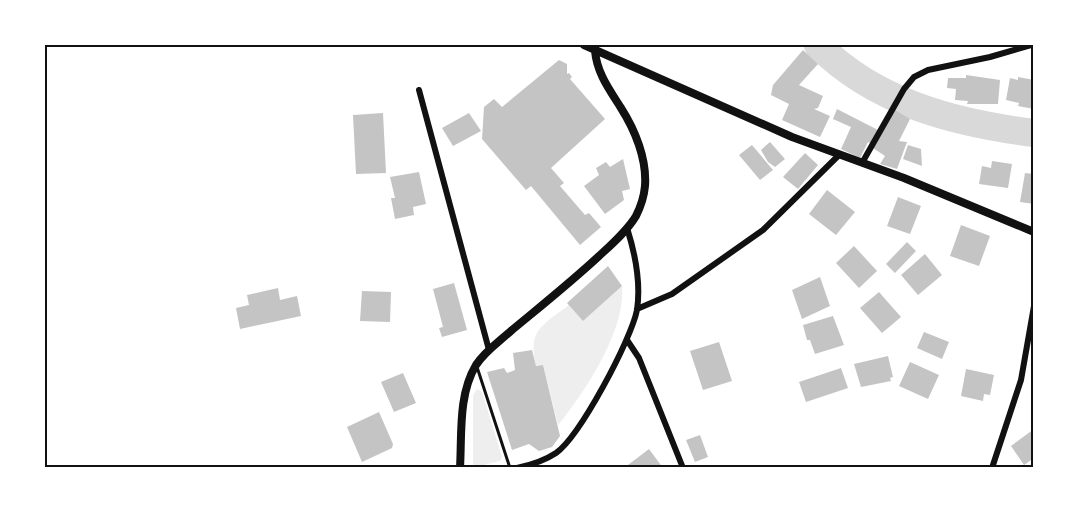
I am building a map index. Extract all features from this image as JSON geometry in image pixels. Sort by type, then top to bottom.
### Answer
[{"type":"street","points":[[584,45],[792,137],[1034,232]]},
{"type":"street","points":[[862,163],[904,89],[914,76],[927,70],[990,57],[1030,45]]},
{"type":"street","points":[[460,468],[463,407],[467,387],[477,365],[489,350],[579,275],[627,228],[643,201],[645,182],[643,160],[631,125],[601,76],[596,63],[595,51]]},
{"type":"street","points":[[419,90],[489,350]]},
{"type":"street","points":[[637,309],[672,294],[763,230],[839,154]]},
{"type":"street","points":[[517,468],[528,467],[557,452],[569,439],[584,419],[627,340],[637,309],[636,272],[627,228]]},
{"type":"street","points":[[992,468],[1021,380],[1034,306]]},
{"type":"street","points":[[627,340],[639,358],[683,468]]},
{"type":"lane","points":[[477,365],[510,468]]},
{"type":"shaded area","points":[[622,286],[622,303],[611,341],[580,396],[558,425],[543,365],[536,366],[534,344],[536,336],[545,324],[569,305],[583,321]]},
{"type":"shaded area","points":[[477,389],[482,392],[502,457],[500,461],[475,467],[473,464],[473,395]]},
{"type":"building","points":[[803,50],[818,64],[799,85],[823,96],[818,108],[814,109],[830,116],[820,137],[782,120],[789,104],[771,95],[773,85]]},
{"type":"building","points":[[559,60],[567,64],[567,74],[569,73],[572,77],[570,79],[605,119],[551,168],[564,183],[560,186],[585,215],[589,213],[601,227],[580,245],[531,186],[526,190],[482,139],[484,107],[494,99],[502,107]]},
{"type":"building","points":[[966,75],[1000,80],[998,104],[967,104],[968,101],[955,100],[956,89],[947,88],[948,78],[966,78]]},
{"type":"building","points":[[1018,77],[1034,80],[1034,109],[1018,106],[1019,103],[1006,100],[1010,78],[1018,80]]},
{"type":"building","points":[[837,109],[878,130],[872,144],[868,142],[860,158],[841,149],[851,127],[833,119]]},
{"type":"building","points":[[895,110],[910,119],[899,141],[907,142],[897,169],[880,164],[885,156],[873,148]]},
{"type":"building","points":[[383,113],[386,173],[356,174],[353,115]]},
{"type":"building","points":[[469,113],[481,131],[453,146],[442,128]]},
{"type":"building","points":[[770,142],[785,159],[775,167],[768,162],[761,150]]},
{"type":"building","points":[[752,145],[773,170],[760,180],[739,155]]},
{"type":"building","points":[[908,145],[921,149],[922,166],[903,159]]},
{"type":"building","points":[[805,153],[818,165],[798,189],[783,177]]},
{"type":"building","points":[[623,159],[630,189],[622,191],[624,200],[605,214],[584,186],[599,175],[596,168],[606,162],[610,167]]},
{"type":"building","points":[[992,161],[1012,164],[1008,188],[979,184],[982,166],[991,168]]},
{"type":"building","points":[[419,172],[426,204],[413,207],[414,215],[395,219],[391,198],[395,198],[390,177]]},
{"type":"building","points":[[1025,173],[1034,174],[1034,204],[1020,202]]},
{"type":"building","points":[[827,190],[855,212],[836,235],[809,214]]},
{"type":"building","points":[[898,197],[921,206],[910,234],[887,226]]},
{"type":"building","points":[[961,225],[990,236],[979,266],[950,256]]},
{"type":"building","points":[[907,242],[916,251],[895,273],[886,264]]},
{"type":"building","points":[[854,246],[877,271],[859,288],[836,263]]},
{"type":"building","points":[[925,254],[942,275],[918,295],[901,275]]},
{"type":"building","points":[[608,266],[622,286],[583,321],[567,303]]},
{"type":"building","points":[[820,277],[830,306],[802,319],[792,290]]},
{"type":"building","points":[[454,283],[467,330],[442,337],[439,328],[443,327],[433,289]]},
{"type":"building","points":[[278,288],[280,300],[297,296],[301,316],[240,329],[236,308],[249,305],[247,295]]},
{"type":"building","points":[[362,291],[391,292],[390,322],[360,321]]},
{"type":"building","points":[[879,292],[901,317],[882,333],[860,308]]},
{"type":"building","points":[[833,316],[844,345],[815,354],[810,340],[807,340],[803,325]]},
{"type":"building","points":[[924,332],[949,342],[942,359],[917,348]]},
{"type":"building","points":[[719,342],[732,381],[703,390],[690,351]]},
{"type":"building","points":[[532,350],[536,366],[543,365],[560,436],[552,447],[539,451],[529,444],[512,450],[487,372],[504,368],[507,373],[515,370],[513,353]]},
{"type":"building","points":[[888,356],[893,377],[890,378],[891,381],[861,387],[854,364]]},
{"type":"building","points":[[910,362],[939,375],[928,399],[899,386]]},
{"type":"building","points":[[841,368],[848,388],[806,402],[799,382]]},
{"type":"building","points":[[966,369],[994,375],[990,395],[984,394],[983,401],[961,396]]},
{"type":"building","points":[[403,373],[416,403],[394,412],[381,382]]},
{"type":"building","points":[[379,412],[393,444],[392,448],[362,462],[347,427]]},
{"type":"building","points":[[1034,429],[1034,458],[1024,465],[1011,446]]},
{"type":"building","points":[[700,435],[708,457],[695,462],[686,440]]},
{"type":"building","points":[[649,449],[663,468],[624,468]]},
{"type":"waterway","points":[[818,45],[865,82],[891,96],[946,116],[1034,133]]}]
